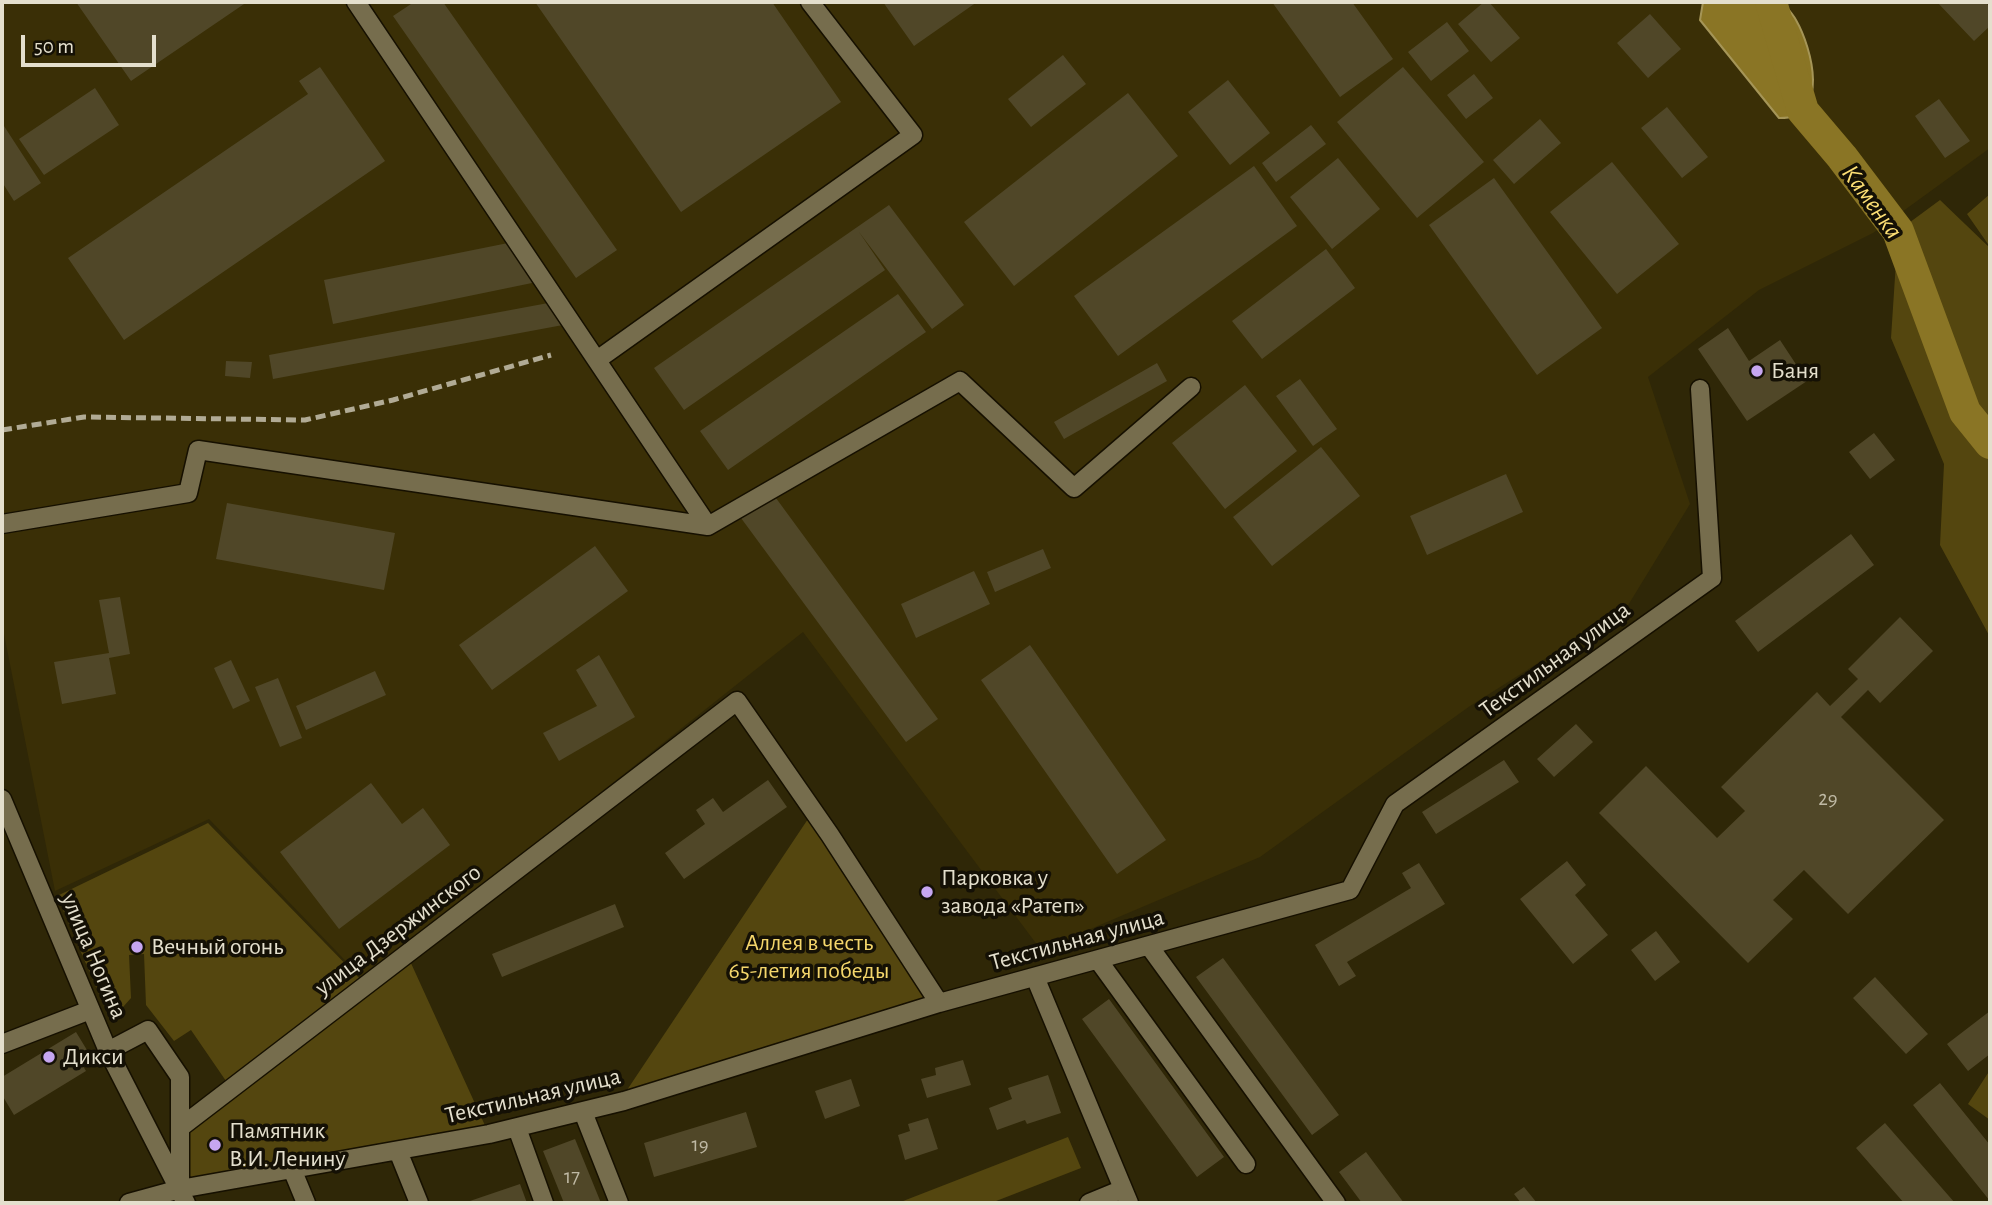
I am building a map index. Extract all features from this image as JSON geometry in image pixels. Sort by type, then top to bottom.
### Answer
[{"type":"street","points":[[356,2],[708,526]]},
{"type":"street","points":[[597,360],[913,135],[810,2]]},
{"type":"street","points":[[2,524],[188,493],[198,450],[708,526],[960,381],[1074,488],[1191,387]]},
{"type":"street","name":"Текстильная улица","points":[[183,1196],[292,1169],[517,1128],[583,1112],[939,1003],[1350,890],[1395,804],[1712,578],[1700,389]]},
{"type":"street","name":"улица Дзержинского","points":[[181,1127],[737,701],[830,835],[939,1003]]},
{"type":"street","name":"улица Ногина","points":[[2,799],[108,1051],[183,1196]]},
{"type":"street","points":[[1149,946],[1336,1203]]},
{"type":"street","points":[[1098,960],[1247,1164]]},
{"type":"street","points":[[1035,977],[1126,1196],[1089,1203]]},
{"type":"street","points":[[2,1044],[90,1010]]},
{"type":"street","points":[[108,1051],[148,1030],[180,1077],[183,1196]]},
{"type":"street","points":[[583,1112],[619,1203]]},
{"type":"street","points":[[517,1128],[544,1203]]},
{"type":"street","points":[[398,1151],[419,1203]]},
{"type":"street","points":[[292,1169],[306,1203]]},
{"type":"street","points":[[129,1203],[183,1196]]},
{"type":"street","points":[[165,1203],[183,1196]]},
{"type":"shaded area","points":[[2,2],[1990,2],[1990,148],[1873,233],[1759,290],[1648,377],[1690,504],[1627,607],[1470,706],[1260,857],[1041,950],[803,632],[364,980],[209,819],[55,891],[2,624]]},
{"type":"shaded area","points":[[1703,2],[1782,2],[1802,32],[1811,64],[1813,80],[1806,107],[1795,115],[1779,118],[1700,20]]},
{"type":"green space","points":[[1990,194],[1990,247],[1967,214]]},
{"type":"green space","points":[[1940,200],[1990,248],[1990,637],[1940,545],[1944,464],[1891,338],[1898,231]]},
{"type":"green space","name":"Аллея в честь 65-летия победы","points":[[810,816],[931,1001],[625,1093]]},
{"type":"green space","points":[[208,823],[362,981],[226,1081],[191,1030],[174,1041],[146,1005],[144,954],[129,955],[131,998],[116,1015],[104,1006],[57,896]]},
{"type":"green space","points":[[410,961],[488,1132],[173,1186],[184,1131]]},
{"type":"green space","points":[[1990,1070],[1990,1120],[1968,1104]]},
{"type":"green space","points":[[1068,1137],[1081,1168],[991,1203],[898,1203]]},
{"type":"building","points":[[76,2],[247,2],[131,81]]},
{"type":"building","points":[[414,2],[443,2],[617,250],[576,278],[393,16]]},
{"type":"building","points":[[535,2],[772,2],[841,102],[681,212]]},
{"type":"building","points":[[883,2],[977,2],[914,46]]},
{"type":"building","points":[[1272,2],[1352,2],[1393,59],[1340,97]]},
{"type":"building","points":[[1484,2],[1489,2],[1520,38],[1491,62],[1458,24]]},
{"type":"building","points":[[1937,2],[1985,2],[1990,7],[1990,26],[1974,41]]},
{"type":"building","points":[[1650,14],[1681,49],[1648,78],[1617,43]]},
{"type":"building","points":[[1447,22],[1469,51],[1431,81],[1408,52]]},
{"type":"building","points":[[1063,55],[1086,84],[1031,127],[1008,99]]},
{"type":"building","points":[[320,67],[385,161],[124,340],[68,258],[308,94],[299,81]]},
{"type":"building","points":[[1403,67],[1484,162],[1417,218],[1337,122]]},
{"type":"building","points":[[1474,74],[1493,98],[1466,119],[1447,95]]},
{"type":"building","points":[[1228,80],[1270,133],[1230,165],[1188,112]]},
{"type":"building","points":[[95,88],[119,125],[44,175],[19,139]]},
{"type":"building","points":[[1128,93],[1178,156],[1014,286],[964,222]]},
{"type":"building","points":[[1939,99],[1970,141],[1945,158],[1915,116]]},
{"type":"building","points":[[1667,107],[1708,157],[1682,178],[1641,128]]},
{"type":"building","points":[[1540,119],[1561,143],[1514,184],[1493,160]]},
{"type":"building","points":[[1311,125],[1326,144],[1276,182],[1262,163]]},
{"type":"building","points":[[4,126],[41,183],[14,201],[2,182]]},
{"type":"building","points":[[1338,158],[1380,209],[1332,249],[1290,197]]},
{"type":"building","points":[[1612,162],[1679,244],[1617,294],[1550,212]]},
{"type":"building","points":[[1254,166],[1297,226],[1118,356],[1074,296]]},
{"type":"building","points":[[1494,178],[1602,328],[1537,375],[1429,225]]},
{"type":"building","points":[[889,205],[964,305],[932,329],[859,232],[885,270],[684,410],[654,368]]},
{"type":"building","points":[[523,240],[532,283],[333,324],[324,280]]},
{"type":"building","points":[[1326,249],[1355,288],[1262,359],[1232,321]]},
{"type":"building","points":[[898,294],[926,332],[728,470],[700,431]]},
{"type":"building","points":[[559,301],[563,325],[273,379],[269,355]]},
{"type":"building","name":"Баня","points":[[1728,328],[1749,361],[1780,340],[1807,381],[1747,421],[1698,349]]},
{"type":"building","points":[[226,361],[252,362],[250,378],[225,376]]},
{"type":"building","points":[[1157,363],[1167,381],[1064,439],[1054,422]]},
{"type":"building","points":[[1300,379],[1337,429],[1313,446],[1276,396]]},
{"type":"building","points":[[1245,385],[1297,451],[1225,509],[1172,443]]},
{"type":"building","points":[[1874,433],[1895,460],[1870,479],[1849,452]]},
{"type":"building","points":[[1321,447],[1360,496],[1272,566],[1233,517]]},
{"type":"building","points":[[1506,474],[1523,512],[1427,555],[1410,516]]},
{"type":"building","points":[[773,494],[938,719],[906,742],[741,518]]},
{"type":"building","points":[[227,503],[395,533],[384,590],[216,559]]},
{"type":"building","points":[[1851,534],[1874,565],[1758,652],[1735,621]]},
{"type":"building","points":[[595,546],[628,591],[492,690],[459,645]]},
{"type":"building","points":[[1043,549],[1051,568],[995,592],[987,572]]},
{"type":"building","points":[[974,571],[990,604],[916,638],[901,604]]},
{"type":"building","points":[[120,597],[130,654],[109,658],[116,694],[62,704],[54,662],[109,653],[99,600]]},
{"type":"building","points":[[1900,617],[1933,651],[1880,703],[1868,690],[1841,717],[1944,820],[1848,914],[1804,870],[1773,900],[1793,919],[1748,963],[1599,813],[1646,766],[1717,838],[1745,811],[1721,787],[1817,692],[1830,706],[1858,679],[1848,669]]},
{"type":"building","points":[[1030,645],[1166,840],[1117,874],[981,680]]},
{"type":"building","points":[[599,655],[635,717],[559,761],[543,733],[597,706],[576,670]]},
{"type":"building","points":[[231,660],[250,701],[233,709],[214,668]]},
{"type":"building","points":[[375,671],[386,695],[306,730],[296,706]]},
{"type":"building","points":[[278,678],[302,738],[280,747],[255,687]]},
{"type":"building","points":[[1576,724],[1593,742],[1554,777],[1537,759]]},
{"type":"building","points":[[1504,760],[1519,782],[1436,834],[1422,812]]},
{"type":"building","points":[[768,780],[787,807],[684,879],[665,853],[705,824],[696,810],[713,798],[723,812]]},
{"type":"building","points":[[371,783],[402,824],[423,808],[450,845],[339,929],[280,852]]},
{"type":"building","points":[[1567,861],[1586,885],[1575,895],[1608,935],[1573,964],[1520,899]]},
{"type":"building","points":[[1419,863],[1445,904],[1347,962],[1356,976],[1339,986],[1315,945],[1411,888],[1402,873]]},
{"type":"building","points":[[615,904],[624,927],[502,977],[492,954]]},
{"type":"building","points":[[1656,931],[1680,962],[1655,981],[1631,950]]},
{"type":"building","points":[[1223,958],[1339,1115],[1312,1135],[1196,977]]},
{"type":"building","points":[[1875,977],[1928,1034],[1906,1054],[1853,998]]},
{"type":"building","points":[[1109,999],[1224,1157],[1197,1177],[1082,1019]]},
{"type":"building","points":[[1990,1011],[1990,1054],[1968,1071],[1947,1044]]},
{"type":"building","points":[[76,1032],[90,1055],[80,1061],[86,1071],[14,1115],[2,1095],[2,1077]]},
{"type":"building","points":[[963,1060],[971,1085],[927,1098],[921,1079],[936,1075],[935,1068]]},
{"type":"building","points":[[1048,1075],[1061,1113],[1027,1124],[1025,1120],[997,1130],[989,1108],[1012,1099],[1008,1088]]},
{"type":"building","points":[[851,1079],[860,1106],[825,1119],[815,1091]]},
{"type":"building","points":[[1940,1083],[1990,1145],[1990,1201],[1913,1105]]},
{"type":"building","points":[[746,1112],[757,1147],[654,1177],[644,1143]]},
{"type":"building","points":[[928,1118],[938,1149],[905,1160],[898,1135],[910,1131],[908,1124]]},
{"type":"building","points":[[1885,1123],[1955,1203],[1904,1203],[1856,1148]]},
{"type":"building","points":[[575,1139],[601,1203],[564,1203],[543,1151]]},
{"type":"building","points":[[1366,1152],[1404,1203],[1362,1203],[1339,1172]]},
{"type":"building","points":[[520,1184],[527,1203],[464,1203]]},
{"type":"building","points":[[1524,1187],[1537,1203],[1521,1203],[1514,1194]]},
{"type":"waterway","name":"Каменка","points":[[1771,2],[1803,111],[1898,231],[1965,412],[1990,443]]},
{"type":"railway","points":[[2,430],[84,417],[305,420],[393,400],[551,355]]},
{"type":"place","name":"Баня","points":[[1757,371]]},
{"type":"place","name":"Парковка у завода «Ратеп»","points":[[927,892]]},
{"type":"place","name":"Вечный огонь","points":[[137,947]]},
{"type":"place","name":"Дикси","points":[[49,1057]]},
{"type":"place","name":"Памятник В.И. Ленину","points":[[215,1145]]}]
